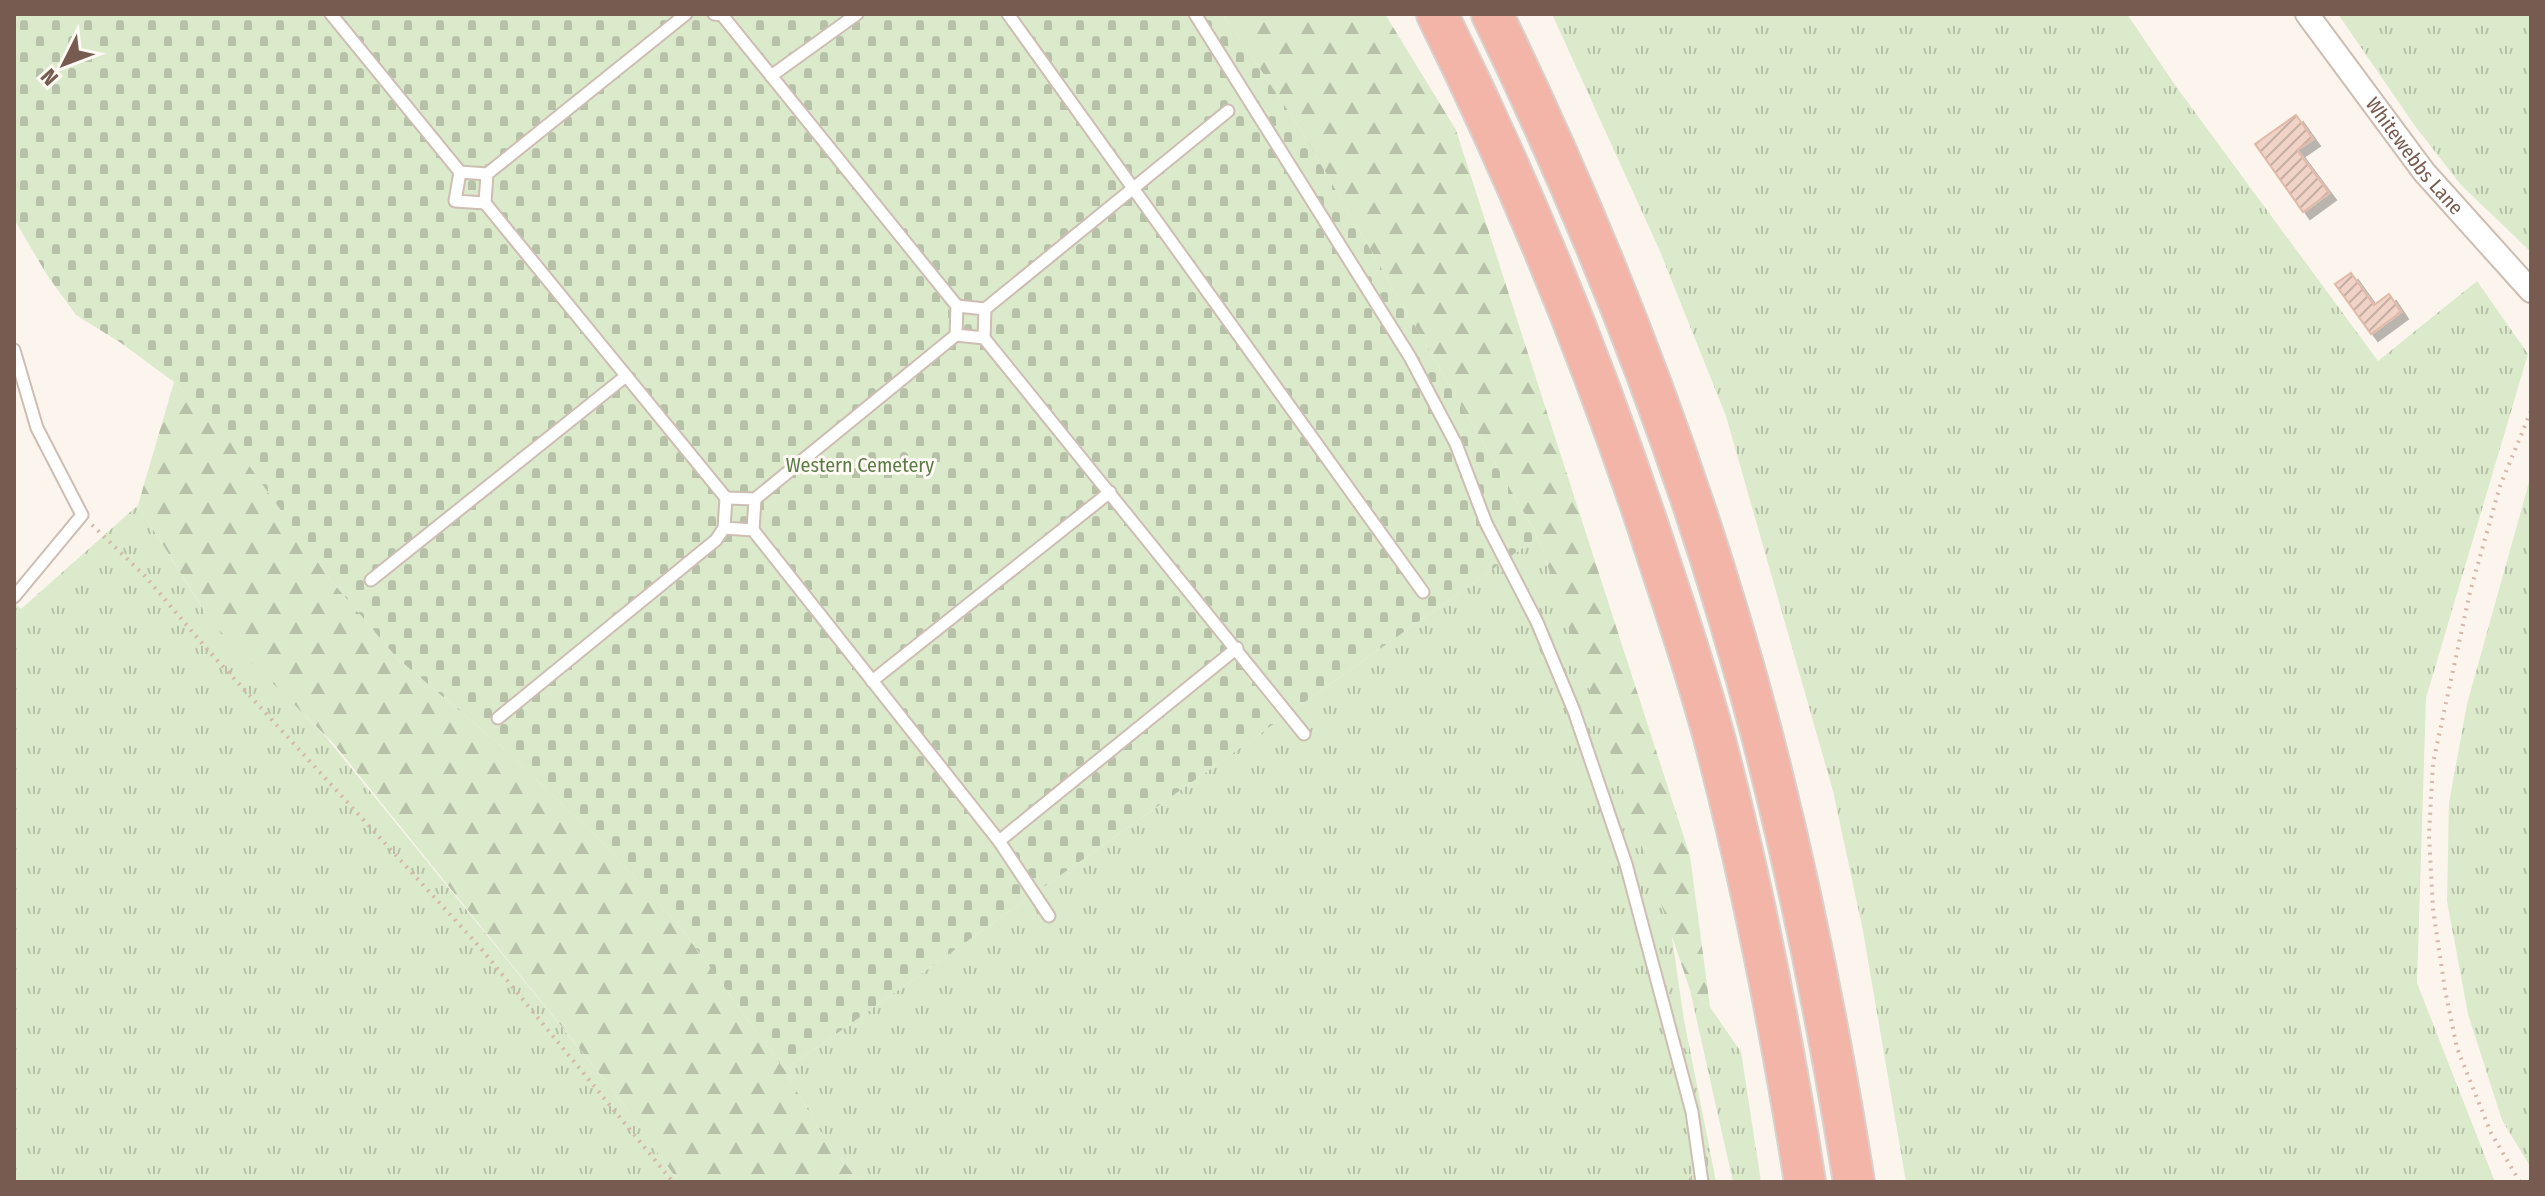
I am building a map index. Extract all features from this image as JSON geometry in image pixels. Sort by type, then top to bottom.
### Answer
[{"type":"highway","points":[[1437,14],[1513,176],[1582,340],[1613,421],[1670,591],[1720,761],[1741,848],[1778,1021],[1805,1182]]},
{"type":"highway","points":[[1492,14],[1601,257],[1655,395],[1712,564],[1783,819],[1821,993],[1854,1182]]},
{"type":"street","name":"Whitewebbs Lane","points":[[2307,14],[2424,172],[2531,291]]},
{"type":"lane","points":[[331,14],[460,172],[487,174],[686,14]]},
{"type":"lane","points":[[719,14],[957,306],[956,335]]},
{"type":"lane","points":[[771,76],[857,14]]},
{"type":"lane","points":[[1008,14],[1423,592]]},
{"type":"lane","points":[[1195,14],[1410,357],[1456,444],[1486,523],[1537,622],[1574,711],[1626,864],[1692,1112],[1702,1182]]},
{"type":"lane","points":[[957,306],[985,309],[1228,111]]},
{"type":"lane","points":[[460,172],[455,201],[485,203]]},
{"type":"lane","points":[[487,174],[485,203],[726,498],[724,528],[716,540],[498,718]]},
{"type":"lane","points":[[985,309],[984,338],[1304,734]]},
{"type":"lane","points":[[726,498],[755,499],[956,335],[984,338]]},
{"type":"lane","points":[[14,350],[37,428],[82,515],[14,597]]},
{"type":"lane","points":[[371,580],[626,376]]},
{"type":"lane","points":[[872,681],[1110,492]]},
{"type":"lane","points":[[755,499],[753,530],[999,841],[1049,916]]},
{"type":"lane","points":[[724,528],[753,530]]},
{"type":"lane","points":[[999,841],[1237,648]]},
{"type":"path","points":[[2520,1182],[2491,1133],[2457,1048],[2433,909],[2429,835],[2433,763],[2470,592],[2500,486],[2531,411]]},
{"type":"path","points":[[82,515],[144,575],[207,649],[478,945],[673,1182]]},
{"type":"green space","name":"Western Cemetery","points":[[14,14],[1223,14],[1299,127],[1538,537],[784,1069],[682,929],[603,843],[499,744],[397,658],[330,579],[235,446],[174,382],[76,315],[47,275],[14,219]]},
{"type":"green space","points":[[1223,14],[1385,14],[1456,130],[1690,856],[1710,1007],[1690,990],[1538,537],[1299,127]]},
{"type":"green space","points":[[1552,14],[2127,14],[2175,85],[2378,361],[2477,281],[2528,354],[2426,698],[2417,983],[2495,1182],[1906,1182],[1863,931],[1833,791],[1726,416],[1659,249]]},
{"type":"green space","points":[[2338,14],[2531,14],[2531,252],[2461,185],[2415,126]]},
{"type":"green space","points":[[174,382],[236,446],[330,579],[397,658],[499,744],[603,843],[682,929],[784,1069],[818,1128],[859,1182],[679,1182],[612,1089],[334,744],[212,623],[138,505]]},
{"type":"green space","points":[[2531,475],[2531,1168],[2502,1120],[2468,1014],[2447,901],[2449,803],[2467,704]]},
{"type":"green space","points":[[138,505],[206,614],[326,737],[612,1089],[679,1182],[14,1182],[14,602],[21,609]]},
{"type":"green space","points":[[1538,537],[1670,924],[1684,1020],[1710,1151],[1687,1182],[859,1182],[818,1128],[784,1069]]},
{"type":"green space","points":[[1690,990],[1710,1007],[1741,1052],[1761,1182],[1733,1182]]},
{"type":"green space","points":[[1710,1151],[1716,1182],[1687,1182],[1689,1179]]},
{"type":"building","points":[[2296,115],[2313,139],[2297,150],[2329,193],[2303,212],[2255,144]]},
{"type":"building","points":[[2351,273],[2374,305],[2389,294],[2401,312],[2371,334],[2335,284]]}]
